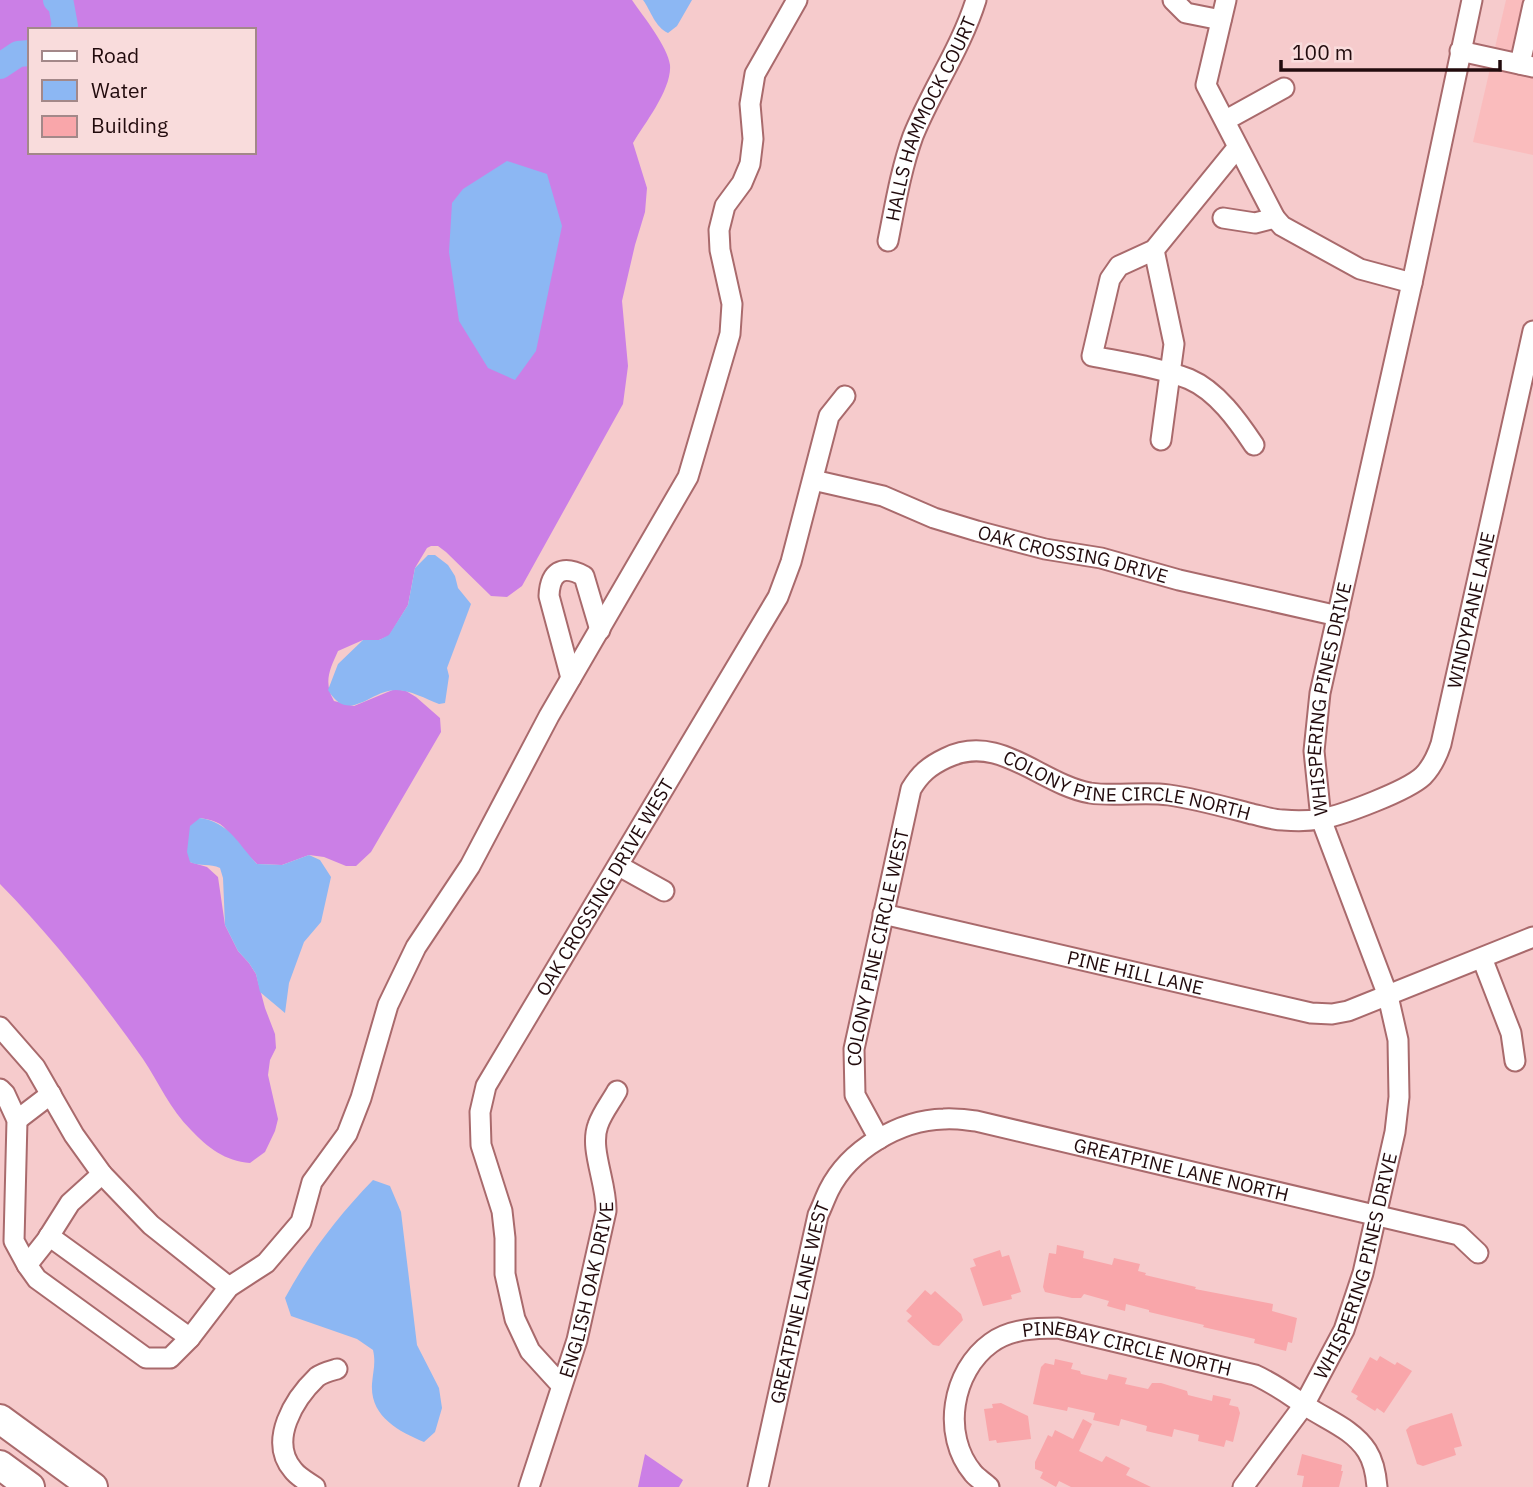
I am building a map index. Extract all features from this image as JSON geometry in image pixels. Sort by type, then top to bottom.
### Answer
[{"type":"highway","points":[[0,1413],[41,1448]]},
{"type":"highway","points":[[0,1419],[93,1487]]},
{"type":"highway","points":[[0,1465],[30,1487]]},
{"type":"street","points":[[0,1088],[17,1120],[14,1241],[37,1279],[146,1358],[170,1358],[190,1338],[229,1287],[266,1263],[301,1222],[312,1182],[347,1134],[361,1098],[388,1006],[416,947],[470,866],[549,716],[688,477],[730,334],[732,304],[720,250],[719,230],[725,206],[742,183],[750,163],[750,104],[755,74],[797,0]]},
{"type":"street","name":"HALLS HAMMOCK COURT","points":[[888,241],[912,139],[966,31],[976,0]]},
{"type":"street","points":[[1173,0],[1186,13],[1221,20]]},
{"type":"street","points":[[1226,0],[1206,85],[1275,218],[1282,226],[1360,270],[1412,283]]},
{"type":"street","name":"WHISPERING PINES DRIVE","points":[[1243,1487],[1304,1405],[1344,1329],[1363,1273],[1395,1132],[1399,1097],[1398,1040],[1388,996],[1321,818],[1314,751],[1316,721],[1472,0]]},
{"type":"street","points":[[1460,51],[1526,66],[1533,5]]},
{"type":"street","points":[[1226,120],[1284,88]]},
{"type":"street","points":[[1237,148],[1154,250],[1119,266],[1110,279],[1092,356],[1190,380],[1237,418],[1254,445]]},
{"type":"street","points":[[1223,218],[1255,223],[1275,218]]},
{"type":"street","points":[[1154,250],[1174,344],[1161,440]]},
{"type":"street","name":"WINDYPANE LANE","points":[[1321,818],[1410,787],[1424,776],[1435,761],[1533,331]]},
{"type":"street","name":"OAK CROSSING DRIVE WEST","points":[[561,1385],[530,1351],[515,1319],[505,1274],[502,1211],[481,1145],[480,1112],[486,1086],[778,597],[791,562],[829,416],[845,396]]},
{"type":"street","name":"OAK CROSSING DRIVE","points":[[813,480],[883,496],[934,518],[1045,549],[1101,558],[1179,580],[1338,615]]},
{"type":"street","points":[[571,678],[549,596],[550,583],[556,574],[564,570],[584,576],[600,630]]},
{"type":"street","name":"COLONY PINE CIRCLE NORTH","points":[[935,763],[954,754],[994,752],[1088,793],[1157,793],[1281,820],[1321,818]]},
{"type":"street","name":"COLONY PINE CIRCLE WEST","points":[[879,1139],[855,1095],[854,1049],[911,789],[920,774],[935,763]]},
{"type":"street","points":[[618,866],[664,891]]},
{"type":"street","name":"PINE HILL LANE","points":[[883,914],[1311,1013],[1340,1012],[1388,996],[1533,937]]},
{"type":"street","points":[[1482,958],[1511,1033],[1515,1061]]},
{"type":"street","points":[[0,1027],[35,1067],[74,1135],[102,1174],[151,1225],[229,1287]]},
{"type":"street","name":"ENGLISH OAK DRIVE","points":[[528,1487],[577,1340],[606,1211],[607,1195],[595,1144],[598,1125],[617,1091]]},
{"type":"street","points":[[17,1120],[51,1094]]},
{"type":"street","name":"GREATPINE LANE NORTH","points":[[879,1139],[909,1125],[943,1119],[976,1121],[1459,1235],[1478,1253]]},
{"type":"street","name":"GREATPINE LANE WEST","points":[[758,1487],[818,1215],[829,1188],[846,1165],[879,1139]]},
{"type":"street","points":[[27,1265],[70,1203],[102,1174]]},
{"type":"street","points":[[49,1236],[190,1338]]},
{"type":"street","name":"PINEBAY CIRCLE NORTH","points":[[989,1487],[972,1472],[960,1449],[954,1426],[955,1405],[962,1381],[973,1359],[992,1342],[1013,1332],[1034,1328],[1058,1328],[1255,1376],[1276,1384],[1304,1405],[1352,1434],[1368,1451],[1375,1469],[1377,1487]]},
{"type":"street","points":[[315,1487],[293,1471],[284,1454],[282,1436],[287,1416],[318,1375],[337,1369]]},
{"type":"shaded area","points":[[0,0],[632,0],[660,41],[670,65],[662,95],[633,143],[647,188],[645,212],[622,301],[628,366],[623,404],[522,586],[507,597],[491,596],[446,552],[438,546],[431,546],[415,568],[408,605],[389,636],[379,640],[363,640],[338,651],[328,682],[334,701],[354,706],[395,689],[416,697],[440,718],[441,732],[371,852],[356,866],[346,866],[324,857],[309,855],[282,865],[257,864],[222,826],[200,818],[190,862],[207,867],[218,877],[225,925],[238,951],[256,974],[275,1034],[276,1048],[270,1060],[268,1075],[278,1119],[265,1152],[250,1163],[241,1162],[218,1152],[197,1137],[165,1096],[143,1059],[39,925],[0,884]]},
{"type":"shaded area","points":[[1506,0],[1533,0],[1533,155],[1473,142]]},
{"type":"shaded area","points":[[645,1454],[683,1480],[679,1487],[638,1487]]},
{"type":"water","points":[[643,0],[692,0],[677,26],[668,33],[656,23]]},
{"type":"water","points":[[507,161],[547,174],[562,226],[536,351],[515,380],[488,368],[459,321],[449,252],[452,203],[463,189]]},
{"type":"water","points":[[428,555],[435,555],[448,565],[458,588],[471,604],[447,668],[449,676],[445,703],[439,704],[412,693],[396,690],[386,691],[360,703],[344,705],[328,690],[338,664],[363,640],[379,640],[389,635],[408,605],[415,568]]},
{"type":"water","points":[[200,818],[226,829],[257,864],[282,865],[309,855],[320,860],[331,877],[321,922],[304,942],[289,983],[285,1013],[260,992],[256,974],[238,951],[225,925],[223,878],[220,868],[190,862],[187,852],[190,826]]},
{"type":"water","points":[[373,1180],[390,1186],[401,1212],[417,1345],[439,1388],[442,1408],[435,1432],[424,1442],[388,1421],[376,1405],[372,1384],[373,1350],[357,1339],[291,1316],[285,1298],[325,1236]]},
{"type":"building","points":[[1057,1245],[1084,1251],[1083,1258],[1112,1265],[1114,1258],[1140,1264],[1138,1271],[1146,1273],[1145,1275],[1196,1287],[1195,1289],[1273,1304],[1272,1311],[1297,1318],[1292,1343],[1288,1342],[1286,1351],[1254,1343],[1255,1339],[1126,1304],[1125,1311],[1107,1306],[1109,1301],[1084,1294],[1081,1298],[1072,1298],[1045,1292],[1043,1287],[1049,1253],[1056,1254]]},
{"type":"building","points":[[1000,1250],[1002,1257],[1009,1255],[1021,1292],[1011,1295],[1012,1299],[983,1306],[970,1268],[976,1266],[973,1259]]},
{"type":"building","points":[[925,1290],[931,1295],[935,1291],[961,1314],[963,1320],[939,1346],[933,1345],[907,1321],[912,1316],[906,1311]]},
{"type":"building","points":[[1380,1356],[1412,1371],[1384,1413],[1377,1408],[1375,1411],[1356,1399],[1358,1396],[1351,1392],[1370,1357],[1377,1361]]},
{"type":"building","points":[[1055,1359],[1073,1363],[1071,1369],[1080,1371],[1081,1374],[1107,1380],[1109,1374],[1127,1378],[1125,1384],[1148,1389],[1152,1383],[1161,1383],[1187,1391],[1188,1395],[1212,1401],[1213,1395],[1231,1399],[1229,1405],[1238,1407],[1240,1413],[1233,1442],[1226,1440],[1224,1447],[1198,1441],[1199,1435],[1174,1429],[1172,1437],[1146,1431],[1147,1426],[1121,1419],[1119,1426],[1093,1420],[1095,1413],[1033,1404],[1041,1367],[1045,1363],[1054,1365]]},
{"type":"building","points":[[1001,1403],[1028,1416],[1031,1439],[997,1443],[996,1440],[989,1441],[984,1409]]},
{"type":"building","points":[[1452,1413],[1462,1446],[1454,1448],[1456,1455],[1423,1466],[1417,1464],[1406,1430],[1410,1426]]},
{"type":"building","points":[[1083,1419],[1092,1424],[1079,1451],[1102,1462],[1106,1456],[1130,1468],[1126,1475],[1151,1487],[1071,1487],[1059,1481],[1056,1487],[1040,1478],[1043,1472],[1035,1469],[1035,1462],[1048,1435],[1052,1437],[1055,1430],[1073,1439]]},
{"type":"building","points":[[1302,1454],[1342,1465],[1339,1487],[1302,1487],[1304,1476],[1297,1475]]},
{"type":"waterway","points":[[56,0],[61,4],[64,28]]},
{"type":"waterway","points":[[0,66],[18,54],[28,53]]}]
